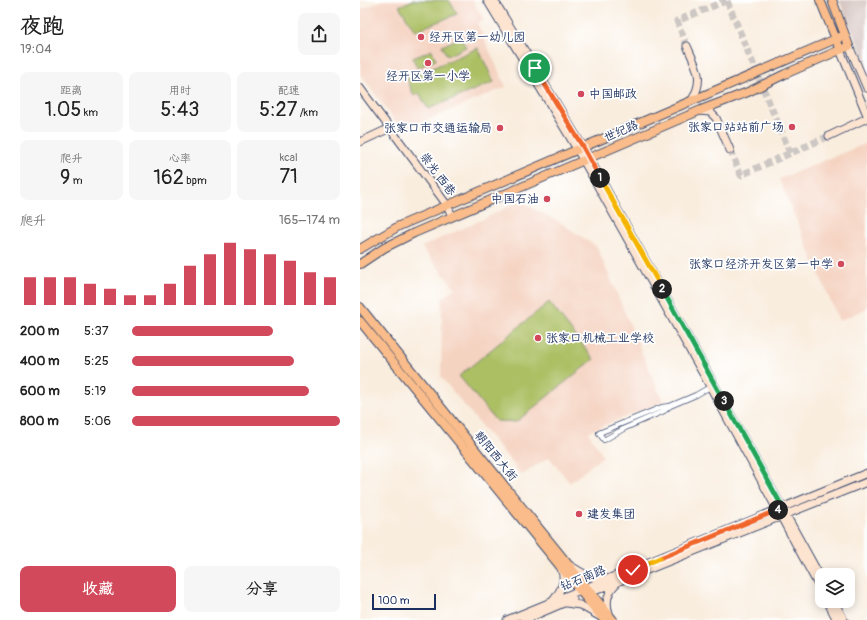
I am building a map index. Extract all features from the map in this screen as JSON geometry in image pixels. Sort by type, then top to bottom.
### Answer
[{"type":"main road","points":[[487,0],[580,148]]},
{"type":"main road","points":[[494,0],[580,148],[710,387],[815,568]]},
{"type":"main road","points":[[820,0],[867,115]]},
{"type":"main road","points":[[832,0],[849,46],[867,88]]},
{"type":"main road","name":"世纪路","points":[[360,249],[399,226],[846,35]]},
{"type":"main road","points":[[687,46],[698,70],[699,79],[699,87],[689,101],[694,113],[707,111],[716,118],[730,150]]},
{"type":"main road","name":"世纪路","points":[[360,264],[398,240],[694,113],[748,92],[849,46]]},
{"type":"main road","points":[[782,62],[787,73]]},
{"type":"main road","name":"崇光 西巷","points":[[360,88],[447,205],[452,216]]},
{"type":"main road","points":[[829,136],[867,118]]},
{"type":"main road","points":[[360,142],[390,128]]},
{"type":"main road","points":[[586,159],[782,512],[815,578]]},
{"type":"main road","name":"朝阳西大街","points":[[360,308],[607,619]]},
{"type":"main road","name":"朝阳西大街","points":[[360,320],[562,563]]},
{"type":"main road","name":"钻石南路","points":[[507,620],[550,603],[620,580],[782,512],[867,474]]},
{"type":"main road","name":"钻石南路","points":[[524,620],[562,604],[612,578],[782,512],[867,482]]},
{"type":"main road","points":[[562,563],[599,580],[612,578]]},
{"type":"main road","points":[[550,603],[560,593],[564,580],[562,563]]},
{"type":"main road","points":[[562,604],[570,603],[580,605],[607,619],[607,599],[613,587],[620,580]]},
{"type":"main road","points":[[831,608],[837,620]]},
{"type":"main road","points":[[838,608],[844,620]]},
{"type":"street","points":[[670,406],[664,411],[625,428],[604,440],[599,433],[662,407],[670,406],[696,395],[710,387]]},
{"type":"shaded area","name":"经开区第一小学","points":[[384,0],[472,0],[484,20],[477,23],[506,87],[402,131],[360,74],[360,10]]},
{"type":"shaded area","points":[[839,0],[867,0],[867,66]]},
{"type":"shaded area","name":"张家口经济开发区第一中学","points":[[867,143],[867,308],[839,321],[779,179]]},
{"type":"shaded area","name":"张家口机械工业学校","points":[[519,201],[561,223],[597,247],[663,402],[588,432],[603,456],[570,483],[549,457],[522,475],[441,377],[442,299],[455,288],[421,247],[484,219]]},
{"type":"green space","points":[[413,0],[449,0],[457,14],[415,31],[399,6]]},
{"type":"green space","points":[[461,37],[466,47],[447,56],[442,46]]},
{"type":"green space","points":[[478,48],[494,82],[428,109],[419,93],[414,96],[407,79]]},
{"type":"green space","points":[[432,50],[436,60],[417,68],[413,58]]},
{"type":"green space","points":[[549,302],[594,359],[516,422],[496,421],[459,376]]},
{"type":"tunnel","points":[[687,46],[677,21],[728,0]]},
{"type":"tunnel","points":[[727,1],[790,153]]},
{"type":"tunnel","points":[[730,150],[741,175],[829,136]]},
{"type":"place","name":"经开区第一幼儿园","points":[[421,37]]},
{"type":"place","name":"经开区第一小学","points":[[428,63]]},
{"type":"place","name":"中国邮政","points":[[581,94]]},
{"type":"place","name":"张家口站站前广场","points":[[792,127]]},
{"type":"place","name":"张家口市交通运输局","points":[[500,128]]},
{"type":"place","name":"中国石油","points":[[547,199]]},
{"type":"place","name":"张家口经济开发区第一中学","points":[[841,264]]},
{"type":"place","name":"张家口机械工业学校","points":[[538,338]]},
{"type":"place","name":"建发集团","points":[[579,514]]},
{"type":"route","points":[[535,68],[583,147],[783,508],[633,570]]}]
